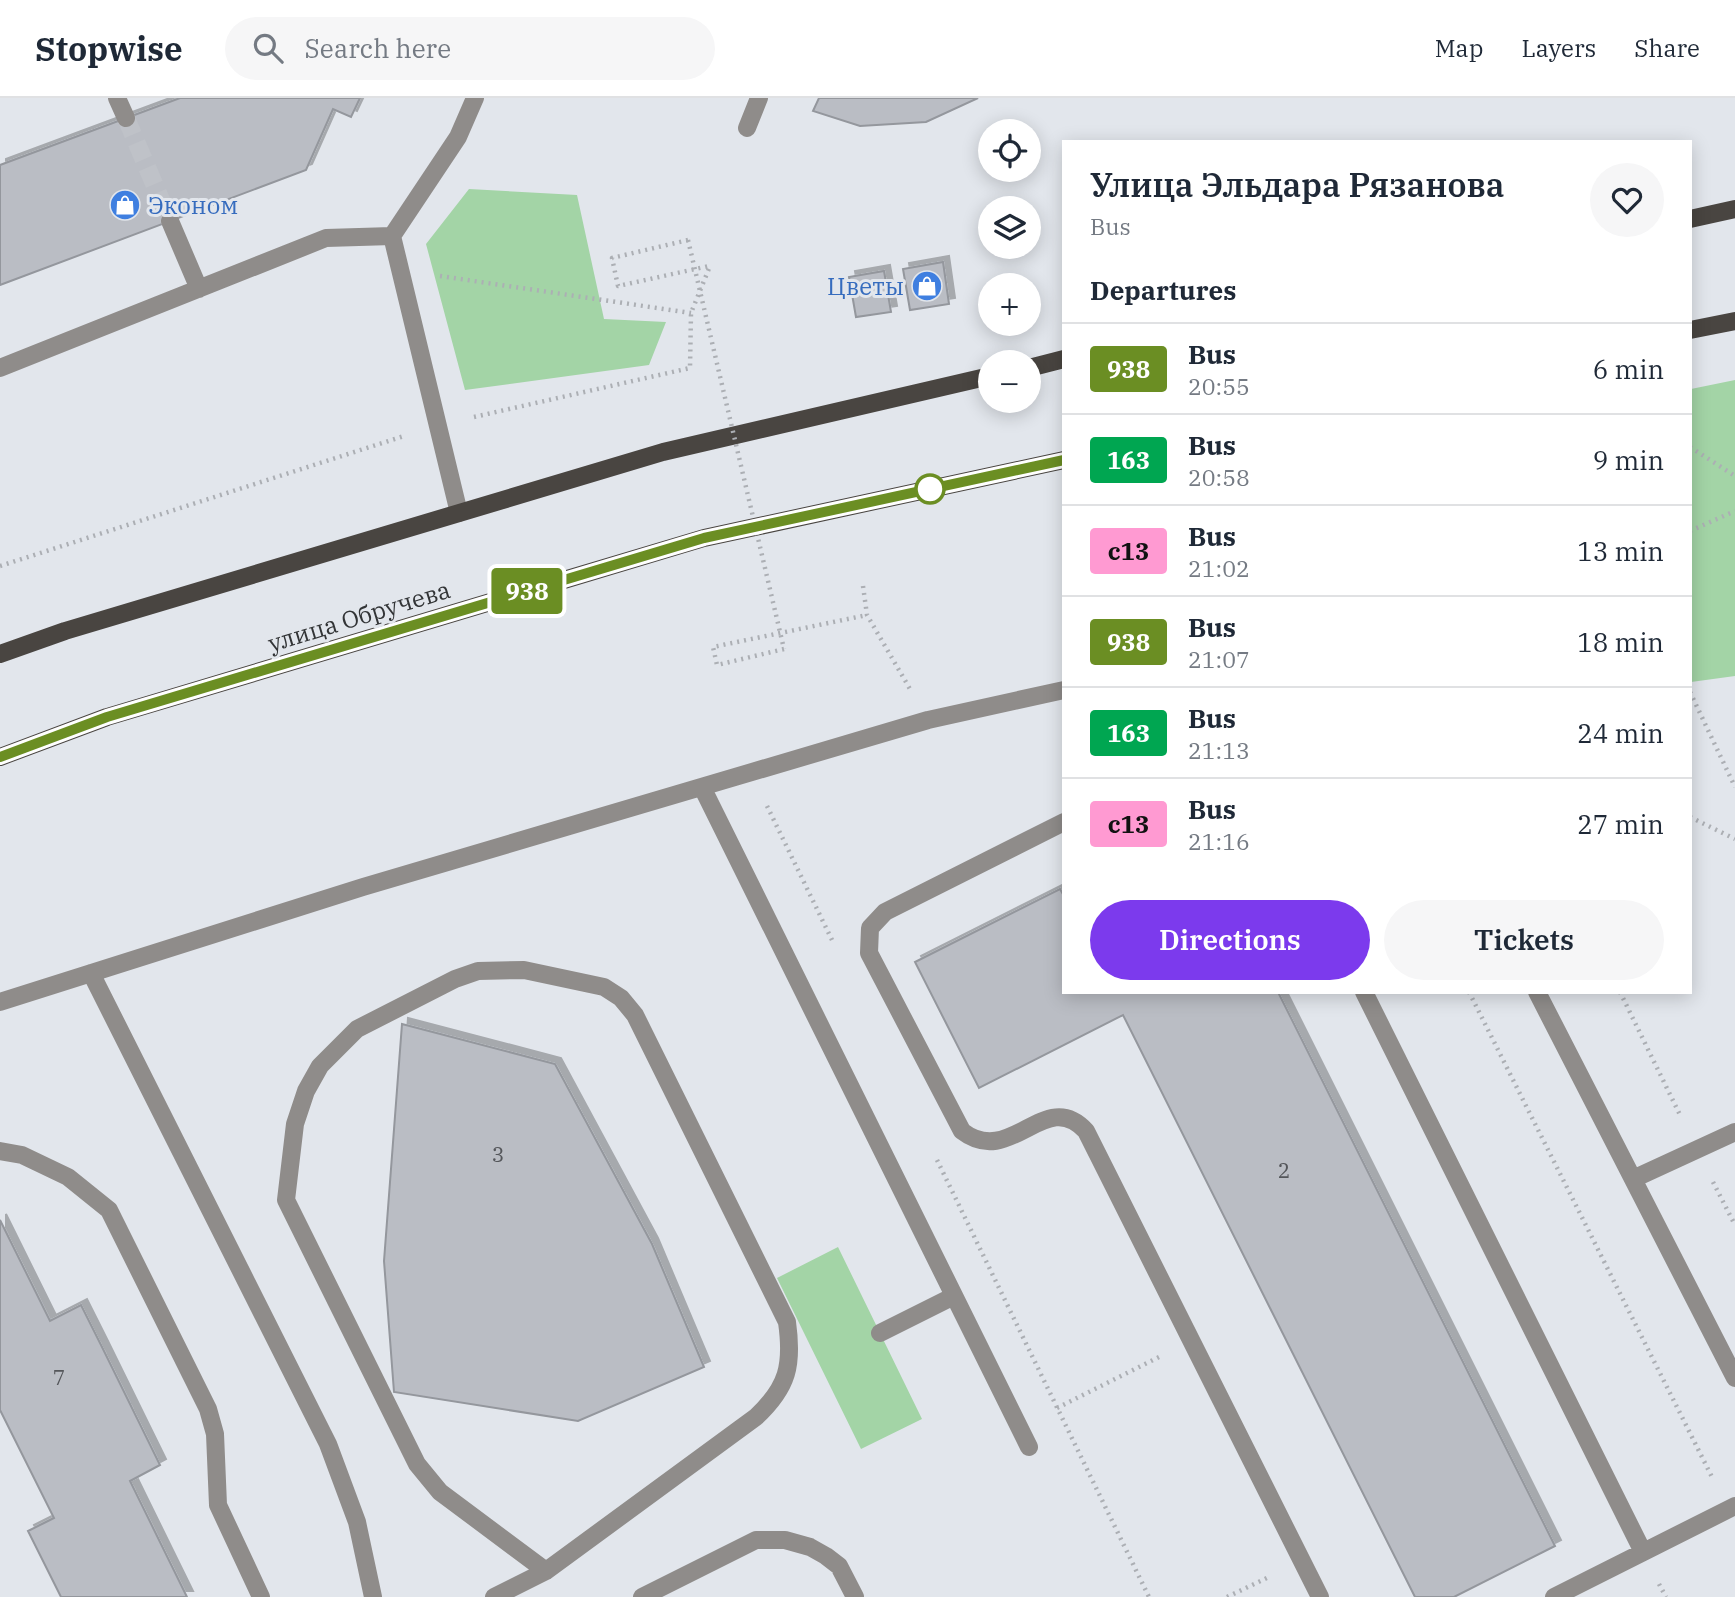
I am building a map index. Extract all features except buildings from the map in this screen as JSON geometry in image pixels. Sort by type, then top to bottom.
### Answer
[{"type":"main road","points":[[1692,219],[1735,209]]},
{"type":"main road","points":[[1692,330],[1735,321]]},
{"type":"main road","points":[[1041,365],[1062,360]]},
{"type":"main road","points":[[0,654],[65,631],[663,452],[978,379]]},
{"type":"main road","name":"улица Обручева","points":[[0,757],[107,717],[704,538],[1062,460]]},
{"type":"street","points":[[117,98],[126,118]]},
{"type":"street","points":[[459,513],[392,236],[458,137],[475,98]]},
{"type":"street","points":[[747,128],[759,98]]},
{"type":"street","points":[[170,221],[199,289]]},
{"type":"street","points":[[0,368],[326,239],[392,236]]},
{"type":"street","points":[[0,1002],[363,887],[928,720],[1062,690]]},
{"type":"street","points":[[702,787],[1029,1447]]},
{"type":"street","points":[[1062,823],[885,912],[870,928],[869,953],[961,1131],[985,1143],[1000,1142],[1053,1116],[1072,1119],[1086,1131],[1320,1597]]},
{"type":"street","points":[[494,1597],[546,1571],[756,1417],[773,1401],[780,1389],[786,1377],[791,1352],[787,1322],[635,1015],[621,998],[604,988],[524,970],[499,968],[455,979],[357,1029],[320,1066],[306,1091],[295,1124],[286,1200],[416,1464],[440,1492],[546,1571]]},
{"type":"street","points":[[91,974],[328,1444],[357,1522],[373,1597]]},
{"type":"street","points":[[1365,994],[1643,1552]]},
{"type":"street","points":[[1538,994],[1735,1378]]},
{"type":"street","points":[[1633,1179],[1735,1132]]},
{"type":"street","points":[[0,1151],[22,1156],[68,1177],[109,1210],[208,1409],[215,1434],[218,1505],[261,1597]]},
{"type":"street","points":[[880,1333],[954,1296]]},
{"type":"street","points":[[1554,1597],[1731,1508]]},
{"type":"street","points":[[642,1597],[756,1540],[785,1540],[810,1547],[826,1556],[839,1566],[855,1597]]},
{"type":"path","points":[[0,566],[439,425],[690,368],[691,313],[710,266],[618,286],[611,258],[688,240],[784,649],[717,665],[713,647],[867,615]]},
{"type":"path","points":[[401,270],[691,313]]},
{"type":"path","points":[[1692,448],[1735,476]]},
{"type":"path","points":[[1692,530],[1735,511]]},
{"type":"path","points":[[863,586],[867,615],[928,720]]},
{"type":"path","points":[[1692,696],[1735,787]]},
{"type":"path","points":[[762,796],[834,946]]},
{"type":"path","points":[[1692,818],[1735,839]]},
{"type":"path","points":[[1470,994],[1731,1508]]},
{"type":"path","points":[[1621,994],[1735,1225]]},
{"type":"path","points":[[937,1158],[1149,1597]]},
{"type":"path","points":[[1057,1408],[1191,1341]]},
{"type":"path","points":[[1227,1597],[1301,1561]]},
{"type":"green space","points":[[469,189],[577,195],[604,319],[666,322],[649,365],[465,390],[426,244]]},
{"type":"green space","points":[[1735,380],[1735,676],[1692,682],[1692,389]]},
{"type":"green space","points":[[838,1247],[922,1419],[861,1449],[777,1278]]},
{"type":"tunnel","points":[[126,118],[170,221]]},
{"type":"bus line","name":"938","points":[[0,757],[107,717],[704,538],[1062,460]]},
{"type":"place","name":"Эконом","points":[[125,205]]},
{"type":"place","name":"Цветы","points":[[927,286]]}]
